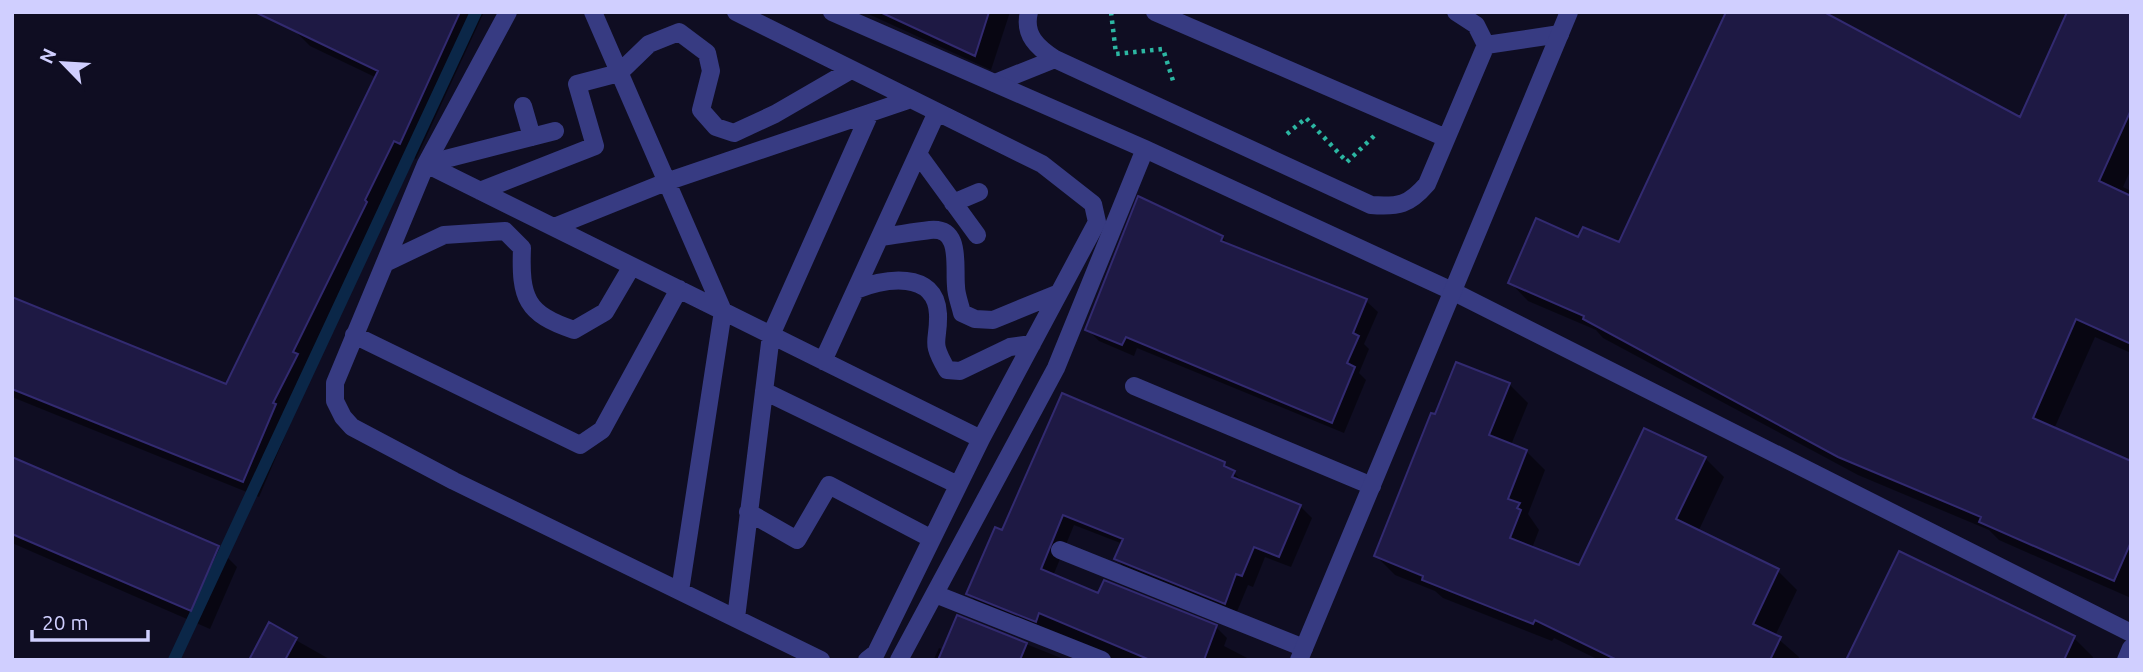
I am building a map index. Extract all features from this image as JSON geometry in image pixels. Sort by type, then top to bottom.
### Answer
[{"type":"street","points":[[508,12],[426,164],[335,383],[335,401],[352,427],[821,660]]},
{"type":"street","points":[[593,12],[723,311],[680,591]]},
{"type":"street","points":[[736,12],[1042,164],[1093,204],[1097,222],[981,439],[876,653],[867,660]]},
{"type":"street","points":[[832,12],[1145,149],[1452,291],[2131,633]]},
{"type":"street","points":[[1029,12],[1027,19],[1033,43],[1055,59],[1371,205],[1391,207],[1412,201],[1427,184],[1486,46],[1476,25],[1456,12]]},
{"type":"street","points":[[1156,12],[1446,138]]},
{"type":"street","points":[[1060,550],[1302,654],[1569,12]]},
{"type":"street","points":[[480,191],[595,146],[577,85],[619,73],[649,44],[679,32],[707,53],[711,71],[701,110],[716,127],[734,133],[775,114],[851,69]]},
{"type":"street","points":[[1486,46],[1560,34]]},
{"type":"street","points":[[995,83],[1055,59]]},
{"type":"street","points":[[554,227],[666,182],[911,99]]},
{"type":"street","points":[[523,106],[532,137]]},
{"type":"street","points":[[823,361],[937,112]]},
{"type":"street","points":[[736,618],[771,335],[870,113]]},
{"type":"street","points":[[426,164],[555,131]]},
{"type":"street","points":[[899,660],[1056,368],[1145,149]]},
{"type":"street","points":[[918,154],[977,235]]},
{"type":"street","points":[[426,164],[981,439]]},
{"type":"street","points":[[953,203],[979,192]]},
{"type":"street","points":[[880,237],[930,230],[942,231],[950,236],[957,260],[955,281],[962,313],[975,319],[993,320],[1059,293]]},
{"type":"street","points":[[385,263],[444,235],[505,231],[522,248],[521,271],[528,302],[539,316],[574,330],[605,312],[632,266]]},
{"type":"street","points":[[856,290],[894,278],[925,287],[933,296],[938,314],[934,343],[947,370],[960,371],[1010,347],[1032,344]]},
{"type":"street","points":[[355,335],[580,445],[601,430],[679,289]]},
{"type":"street","points":[[1134,386],[1371,485]]},
{"type":"street","points":[[764,391],[958,485]]},
{"type":"street","points":[[748,512],[797,540],[829,485],[932,539]]},
{"type":"street","points":[[934,594],[1102,660]]},
{"type":"street","points":[[2126,660],[2131,648]]},
{"type":"path","points":[[1111,12],[1116,54],[1163,49],[1176,89],[1161,108]]},
{"type":"path","points":[[1263,155],[1306,118],[1347,162],[1395,116]]},
{"type":"building","points":[[255,12],[460,12],[400,144],[394,141],[293,352],[298,354],[273,403],[276,404],[243,482],[12,389],[12,297],[226,384],[378,71]]},
{"type":"building","points":[[880,12],[989,12],[975,56]]},
{"type":"building","points":[[1726,12],[1824,12],[2020,117],[2067,12],[2131,12],[2131,110],[2099,181],[2131,196],[2131,344],[2076,319],[2033,418],[2131,461],[2131,542],[2114,581],[1979,522],[1981,517],[1838,457],[1583,319],[1584,316],[1508,283],[1536,218],[1578,237],[1583,227],[1619,242]]},
{"type":"building","points":[[1138,196],[1223,236],[1221,241],[1367,299],[1353,333],[1359,336],[1347,363],[1355,367],[1332,423],[1126,337],[1122,345],[1085,330]]},
{"type":"building","points":[[1456,362],[1510,383],[1489,435],[1527,450],[1508,499],[1520,503],[1517,508],[1521,510],[1510,538],[1579,565],[1644,428],[1706,457],[1676,519],[1779,569],[1753,624],[1781,637],[1770,660],[1617,660],[1535,620],[1533,624],[1422,580],[1423,576],[1374,556],[1431,413],[1435,414]]},
{"type":"building","points":[[1062,393],[1225,462],[1224,466],[1235,471],[1232,477],[1301,505],[1279,557],[1254,547],[1242,576],[1236,574],[1225,604],[1114,559],[1123,539],[1063,515],[1041,569],[1098,593],[1104,580],[1217,625],[1204,660],[1150,660],[1039,613],[1036,622],[966,594],[995,527],[1002,530]]},
{"type":"building","points":[[12,457],[219,546],[191,611],[12,534]]},
{"type":"building","points":[[1899,551],[2075,636],[2064,660],[1846,660]]},
{"type":"building","points":[[957,615],[1027,643],[1020,660],[938,660]]},
{"type":"building","points":[[269,622],[297,638],[285,660],[249,660]]},
{"type":"waterway","points":[[174,660],[476,12]]}]
